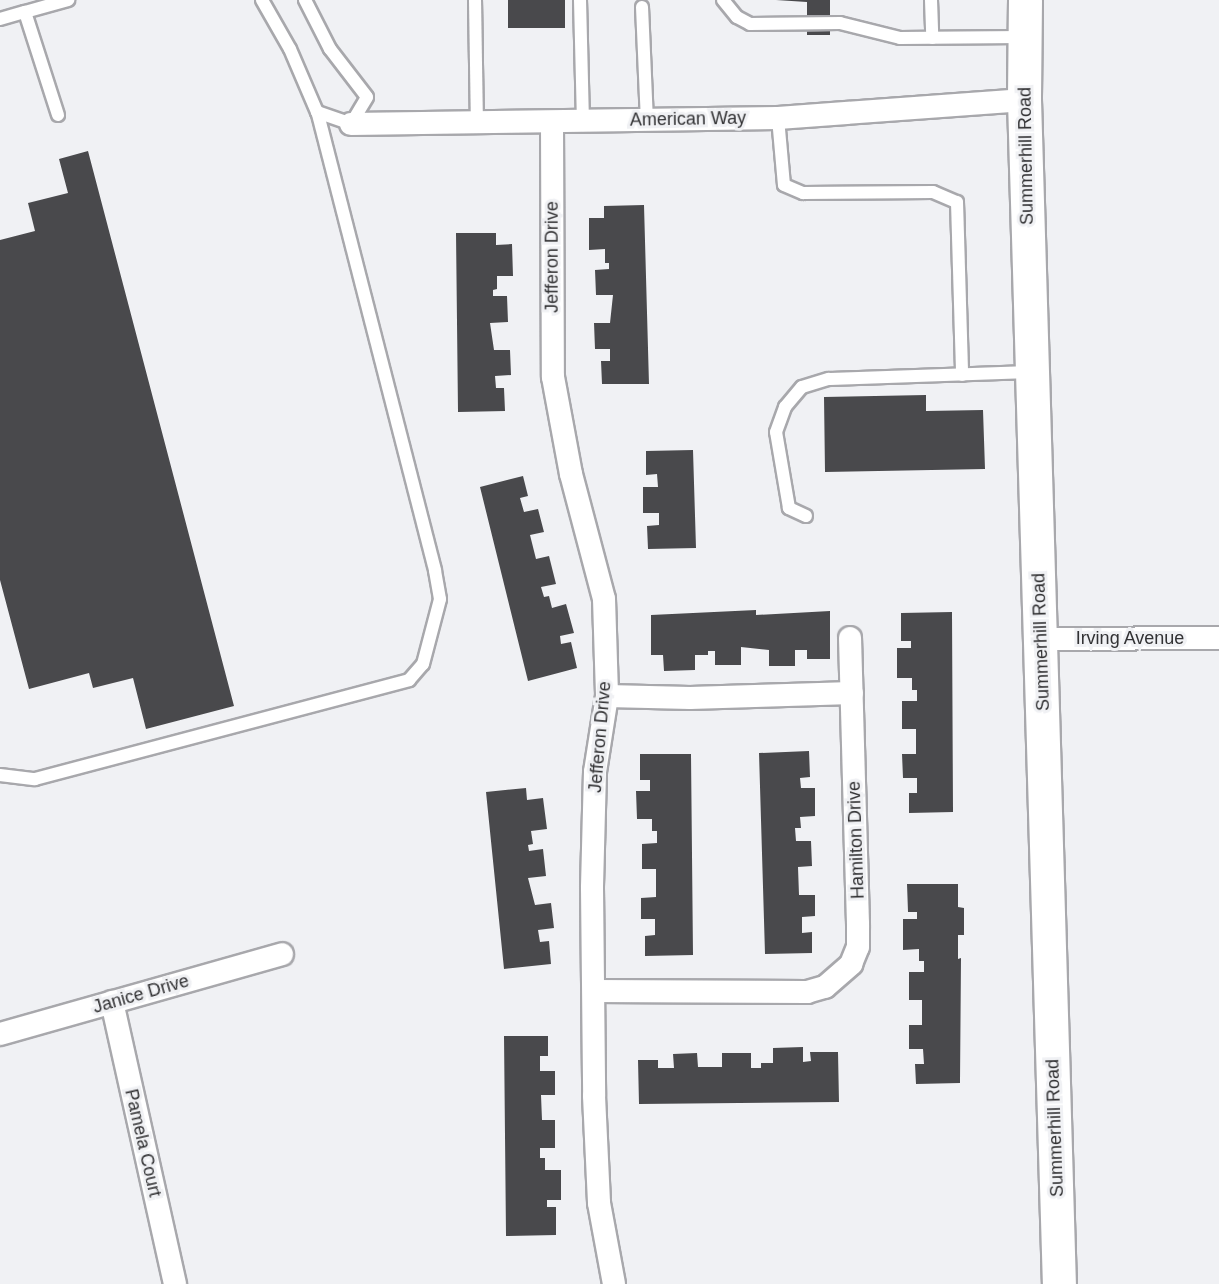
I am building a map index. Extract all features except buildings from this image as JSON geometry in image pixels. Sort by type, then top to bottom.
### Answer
[{"type":"main road","name":"Summerhill Road","points":[[1025,0],[1024,100],[1059,1284]]},
{"type":"street","name":"American Way","points":[[351,124],[778,118],[1024,100]]},
{"type":"street","name":"Jefferon Drive","points":[[552,122],[553,377],[571,474],[604,599],[607,696],[595,772],[594,991],[599,1203],[614,1284]]},
{"type":"street","name":"Hamilton Drive","points":[[594,991],[807,992],[840,978],[858,947],[850,638]]},
{"type":"street","name":"Irving Avenue","points":[[1041,639],[1219,638]]},
{"type":"street","points":[[607,696],[690,699],[852,693]]},
{"type":"street","name":"Janice Drive","points":[[0,1034],[282,954]]},
{"type":"street","name":"Pamela Court","points":[[112,1002],[175,1284]]},
{"type":"lane","points":[[0,19],[68,0]]},
{"type":"lane","points":[[0,775],[35,779],[409,680],[423,664],[440,599],[435,570],[317,112],[290,49],[262,0]]},
{"type":"lane","points":[[305,0],[330,49],[367,97],[351,124],[317,112]]},
{"type":"lane","points":[[475,0],[477,123]]},
{"type":"lane","points":[[580,0],[583,121]]},
{"type":"lane","points":[[723,0],[736,17],[750,24],[840,23],[900,38],[1025,37]]},
{"type":"lane","points":[[931,0],[932,38]]},
{"type":"lane","points":[[642,8],[647,120]]},
{"type":"lane","points":[[25,12],[58,115]]},
{"type":"lane","points":[[778,118],[784,185],[803,193],[933,192],[957,202],[962,375]]},
{"type":"lane","points":[[806,516],[789,508],[777,432],[785,407],[802,387],[829,379],[1033,372]]}]
